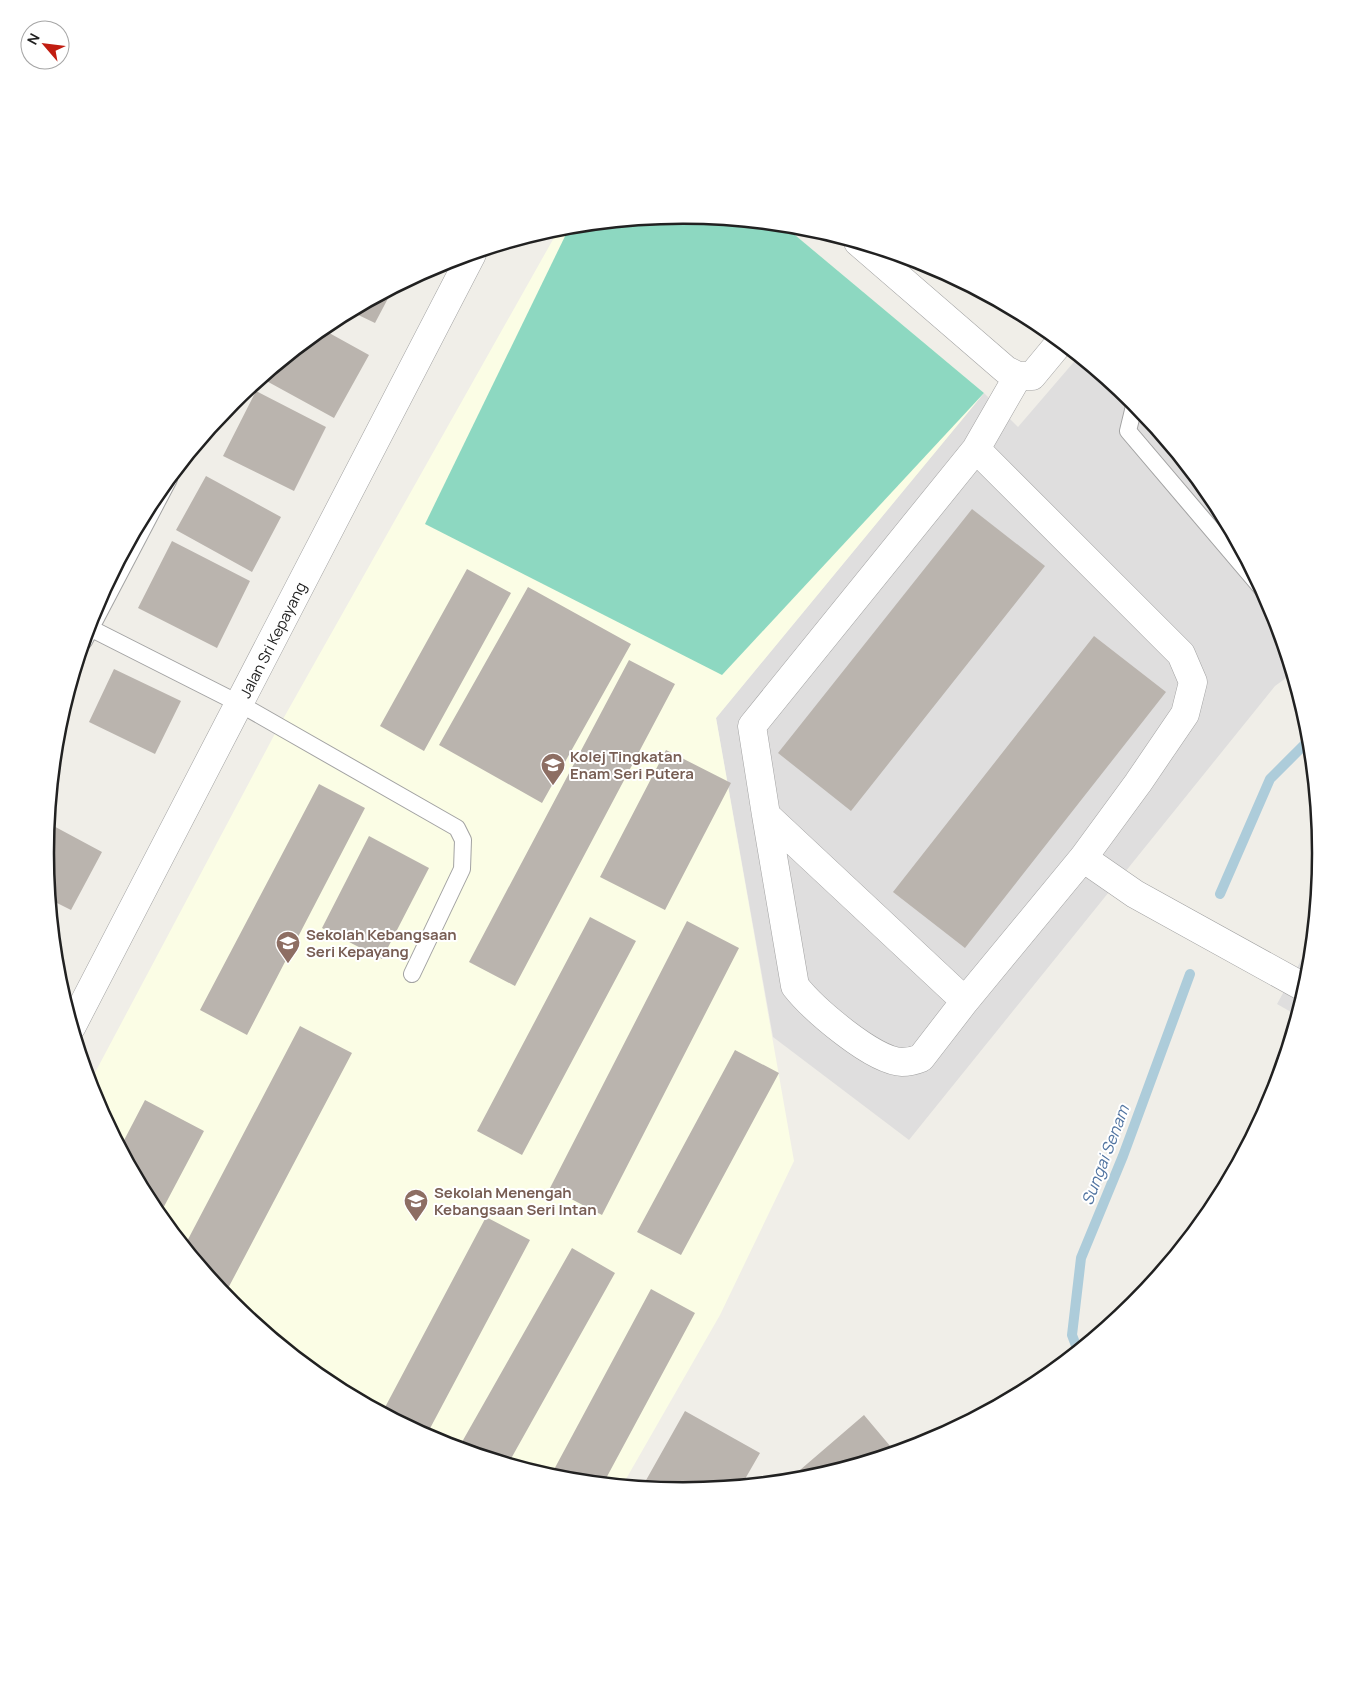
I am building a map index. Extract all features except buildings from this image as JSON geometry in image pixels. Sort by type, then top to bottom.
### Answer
[{"type":"street","points":[[870,252],[1006,370],[1018,376],[1032,376],[1056,347]]},
{"type":"street","name":"Jalan Sri Kepayang","points":[[76,1019],[468,262]]},
{"type":"street","points":[[976,449],[1181,654],[1193,682],[1185,714],[1138,783],[1083,858],[965,1001],[922,1058],[902,1062],[876,1055],[808,1003],[796,986],[752,726],[976,449],[1018,376]]},
{"type":"street","points":[[766,815],[965,1001]]},
{"type":"street","points":[[1083,858],[1135,894],[1299,985]]},
{"type":"lane","points":[[1133,412],[1128,432],[1244,568]]},
{"type":"lane","points":[[93,635],[240,704],[457,828],[462,840],[462,869],[412,974]]},
{"type":"shaded area","name":"Kolej Tingkatan Enam Seri Putera","points":[[684,224],[725,225],[794,234],[984,393],[716,718],[794,1161],[720,1315],[625,1480],[561,1471],[481,1450],[405,1418],[369,1399],[334,1377],[268,1327],[210,1269],[160,1203],[138,1168],[119,1132],[94,1074],[278,728],[554,238],[601,229],[642,225]]},
{"type":"shaded area","points":[[1075,361],[1099,380],[1157,438],[1207,504],[1229,539],[1248,575],[1280,651],[1288,677],[1275,686],[909,1140],[773,1037],[716,718],[984,393],[1018,427]]},
{"type":"shaded area","points":[[1305,953],[1293,1013],[1277,1004]]},
{"type":"green space","points":[[684,224],[725,225],[794,234],[984,393],[722,675],[425,524],[566,235],[642,225]]},
{"type":"waterway","name":"Sungai Senam","points":[[1220,894],[1270,779],[1304,745]]},
{"type":"waterway","name":"Sungai Senam","points":[[1076,1346],[1072,1335],[1081,1258],[1123,1156],[1190,974]]},
{"type":"place","name":"Kolej Tingkatan Enam Seri Putera","points":[[553,786]]},
{"type":"place","name":"Sekolah Kebangsaan Seri Kepayang","points":[[288,964]]},
{"type":"place","name":"Sekolah Menengah Kebangsaan Seri Intan","points":[[416,1222]]}]
